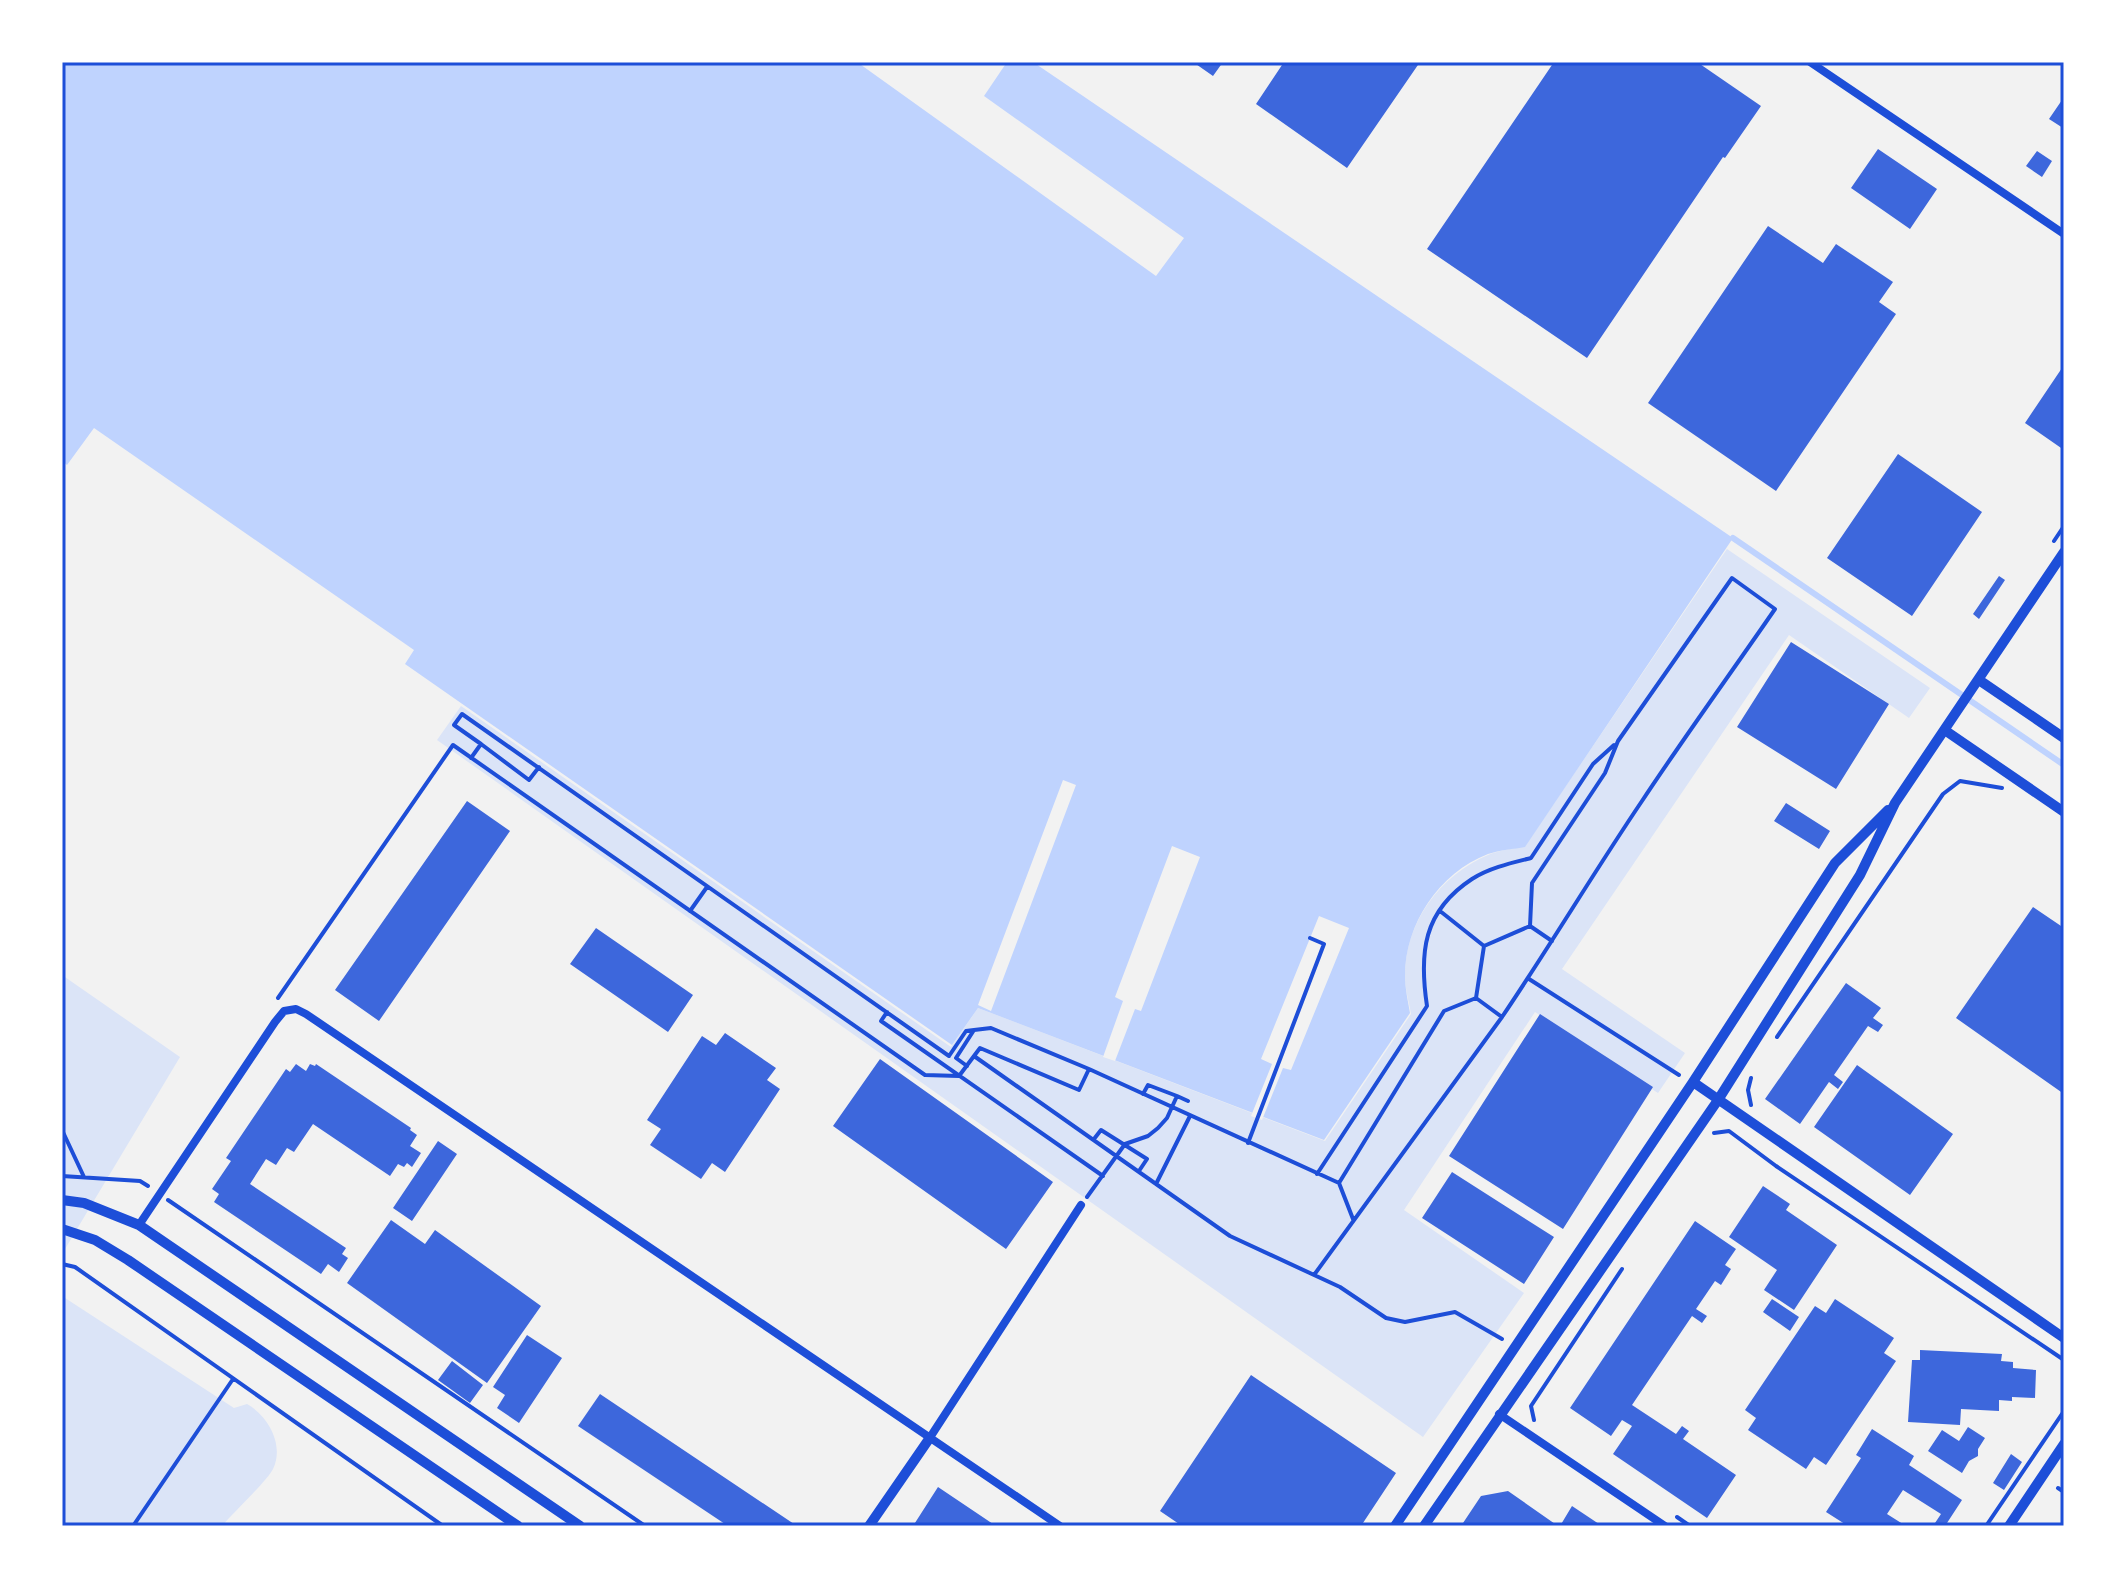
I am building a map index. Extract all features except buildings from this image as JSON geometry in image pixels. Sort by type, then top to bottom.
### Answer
[{"type":"street","points":[[1810,62],[2064,234]]},
{"type":"street","points":[[1424,1526],[1718,1100],[1860,875],[1895,803],[2064,552]]},
{"type":"street","points":[[1976,683],[2064,738]]},
{"type":"street","points":[[1946,731],[2064,812]]},
{"type":"street","points":[[1395,1526],[1693,1082],[1835,863],[1895,803]]},
{"type":"street","points":[[139,1225],[275,1022],[284,1011],[296,1009],[1060,1526]]},
{"type":"street","points":[[1693,1082],[2064,1338]]},
{"type":"street","points":[[62,1200],[84,1203],[139,1225],[580,1526]]},
{"type":"street","points":[[869,1526],[1081,1205]]},
{"type":"street","points":[[62,1229],[95,1240],[128,1260],[518,1526]]},
{"type":"street","points":[[1499,1414],[1665,1526]]},
{"type":"street","points":[[2009,1526],[2064,1444]]},
{"type":"path","points":[[1314,1275],[1502,1017],[1642,801],[1775,609],[1732,578],[1618,741],[1593,764],[1531,858],[1495,868],[1472,879],[1447,901],[1431,926],[1422,952],[1427,1006],[1317,1174]]},
{"type":"path","points":[[539,767],[529,780],[454,725],[462,714],[539,767],[949,1056],[966,1031],[991,1028],[1089,1069],[1339,1183],[1353,1219]]},
{"type":"path","points":[[1530,926],[1532,883],[1605,773],[1618,741]]},
{"type":"path","points":[[471,758],[481,744]]},
{"type":"path","points":[[274,1005],[453,745],[925,1075],[959,1076]]},
{"type":"path","points":[[1769,1049],[1943,794],[1960,781],[2003,789]]},
{"type":"path","points":[[690,911],[708,886]]},
{"type":"path","points":[[1440,911],[1484,946]]},
{"type":"path","points":[[1484,946],[1530,926]]},
{"type":"path","points":[[1530,926],[1552,941]]},
{"type":"path","points":[[1248,1143],[1324,944],[1310,938]]},
{"type":"path","points":[[1476,998],[1484,946]]},
{"type":"path","points":[[1528,978],[1679,1075]]},
{"type":"path","points":[[1476,998],[1502,1017]]},
{"type":"path","points":[[1339,1183],[1444,1011],[1476,998]]},
{"type":"path","points":[[887,1012],[881,1021],[1103,1176]]},
{"type":"path","points":[[967,1066],[956,1058],[974,1030]]},
{"type":"path","points":[[959,1076],[980,1048],[1079,1090],[1089,1069]]},
{"type":"path","points":[[974,1056],[1094,1139],[1119,1152],[1156,1184],[1230,1236],[1340,1287],[1386,1318],[1405,1322],[1455,1312],[1502,1339]]},
{"type":"path","points":[[1748,1090],[1752,1075]]},
{"type":"path","points":[[1143,1094],[1148,1085],[1188,1101]]},
{"type":"path","points":[[1081,1205],[1125,1144],[1148,1136],[1158,1128],[1167,1118],[1177,1096]]},
{"type":"path","points":[[1156,1184],[1190,1116]]},
{"type":"path","points":[[62,1130],[84,1177]]},
{"type":"path","points":[[1094,1139],[1101,1130],[1147,1159],[1139,1171]]},
{"type":"path","points":[[1710,1133],[1729,1131],[2064,1360]]},
{"type":"path","points":[[62,1176],[140,1181],[645,1526]]},
{"type":"path","points":[[1534,1420],[1531,1406],[1628,1260]]},
{"type":"path","points":[[62,1264],[75,1267],[443,1526]]},
{"type":"path","points":[[133,1526],[233,1379]]},
{"type":"path","points":[[1986,1526],[2064,1411]]},
{"type":"path","points":[[2058,1488],[2064,1492]]},
{"type":"path","points":[[1677,1517],[1690,1526]]},
{"type":"shaded area","points":[[1727,549],[1930,688],[1909,718],[1789,635],[1562,969],[1685,1053],[1658,1093],[1535,1012],[1404,1210],[1524,1293],[1423,1437],[437,740],[461,706],[951,1047],[978,1008],[1325,1141],[1411,1014],[1405,982],[1406,957],[1418,920],[1428,904],[1440,888],[1471,864],[1492,853],[1525,846]]},
{"type":"shaded area","points":[[62,975],[180,1057],[62,1254]]},
{"type":"shaded area","points":[[62,1296],[234,1408],[247,1404],[267,1423],[277,1450],[273,1469],[222,1526],[62,1526]]},
{"type":"water","points":[[62,62],[857,62],[1156,276],[1184,238],[984,96],[1007,62],[1033,62],[1733,538],[1525,847],[1488,854],[1470,863],[1440,887],[1428,903],[1411,938],[1407,957],[1405,981],[1410,1013],[1324,1140],[978,1008],[952,1045],[405,664],[414,650],[94,428],[67,465],[62,461]]},
{"type":"pier","points":[[1063,780],[1076,785],[991,1011],[978,1005]]},
{"type":"pier","points":[[1172,846],[1200,857],[1141,1011],[1135,1009],[1115,1061],[1103,1057],[1123,1001],[1115,997]]},
{"type":"pier","points":[[1319,916],[1349,928],[1291,1070],[1283,1068],[1262,1120],[1251,1116],[1272,1064],[1261,1059]]},
{"type":"waterway","points":[[1733,538],[2064,765]]}]
